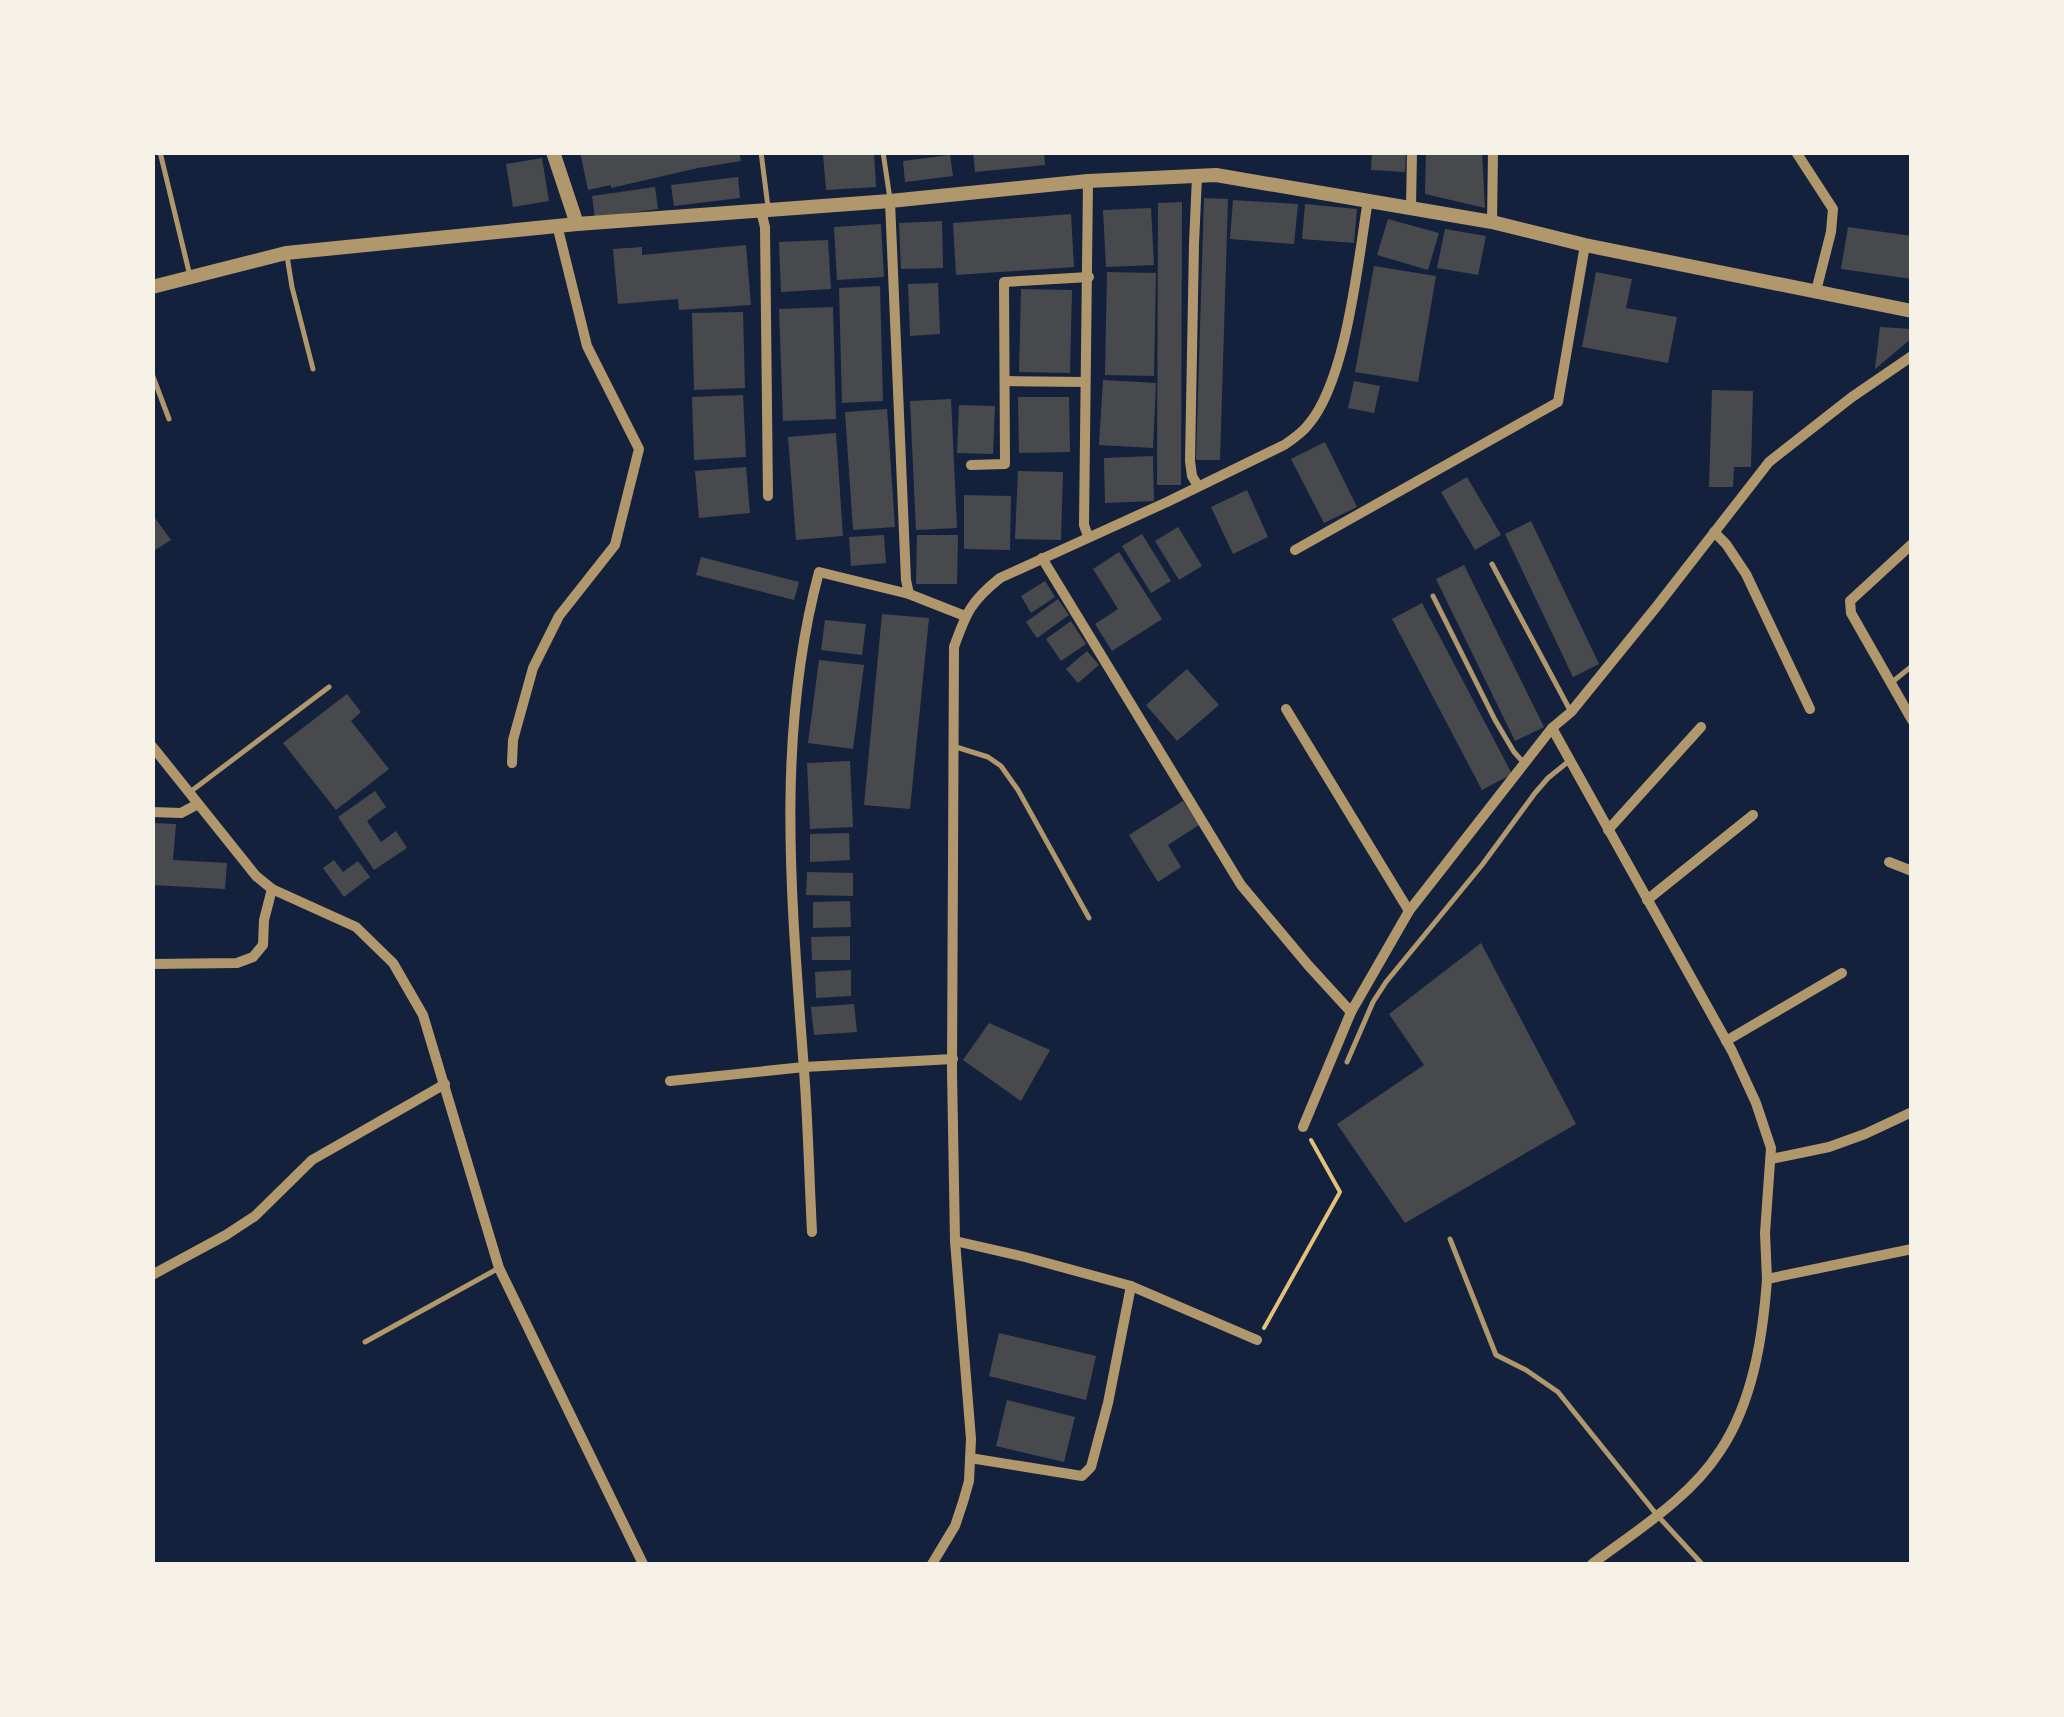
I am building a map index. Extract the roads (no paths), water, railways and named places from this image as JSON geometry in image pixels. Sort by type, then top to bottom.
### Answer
[{"type":"street","points":[[553,152],[577,224]]},
{"type":"street","points":[[1411,207],[1412,152]]},
{"type":"street","points":[[1492,222],[1493,152]]},
{"type":"street","points":[[1796,152],[1833,210],[1816,290]]},
{"type":"street","points":[[152,287],[286,253],[577,224],[1216,175],[1492,222],[1586,246],[1912,311]]},
{"type":"street","points":[[1198,176],[1190,460],[1198,486]]},
{"type":"street","points":[[1088,182],[1084,525],[1088,536]]},
{"type":"street","points":[[890,200],[909,594]]},
{"type":"street","points":[[932,1564],[955,1526],[964,1502],[970,1458],[954,1240],[954,647],[965,616],[980,594],[1000,578],[1284,444],[1310,424],[1326,395],[1347,329],[1368,200]]},
{"type":"street","points":[[765,211],[768,496]]},
{"type":"street","points":[[512,763],[513,740],[533,668],[560,616],[615,546],[639,449],[587,346],[558,226]]},
{"type":"street","points":[[1296,550],[1558,402],[1586,246]]},
{"type":"street","points":[[971,466],[1005,464],[1004,282],[1089,278]]},
{"type":"street","points":[[1303,1128],[1351,1012],[1409,911],[1524,763],[1570,712],[1769,462],[1838,407],[1912,356]]},
{"type":"street","points":[[1006,380],[1086,382]]},
{"type":"street","points":[[1714,532],[1746,574],[1810,708]]},
{"type":"street","points":[[1912,544],[1850,601],[1852,613],[1912,720]]},
{"type":"street","points":[[1042,558],[1241,886],[1351,1012]]},
{"type":"street","points":[[812,1232],[791,892],[791,738],[808,614],[819,572],[909,594],[965,616]]},
{"type":"street","points":[[1286,709],[1409,911]]},
{"type":"street","points":[[1552,728],[1726,1041],[1762,1120],[1771,1158],[1765,1233],[1765,1314],[1746,1396],[1708,1467],[1685,1491],[1592,1564]]},
{"type":"street","points":[[1608,830],[1701,728]]},
{"type":"street","points":[[152,746],[244,863],[272,889],[356,926],[393,963],[423,1015],[499,1268],[643,1564]]},
{"type":"street","points":[[152,812],[182,812],[198,804]]},
{"type":"street","points":[[1647,900],[1753,815]]},
{"type":"street","points":[[1888,862],[1912,870]]},
{"type":"street","points":[[152,964],[238,963],[254,957],[263,945],[272,889]]},
{"type":"street","points":[[1726,1041],[1842,973]]},
{"type":"street","points":[[670,1081],[953,1058]]},
{"type":"street","points":[[153,1275],[254,1216],[312,1160],[444,1084]]},
{"type":"street","points":[[1771,1158],[1829,1146],[1912,1112]]},
{"type":"street","points":[[954,1240],[1131,1286],[1257,1340]]},
{"type":"street","points":[[1767,1279],[1912,1250]]},
{"type":"street","points":[[970,1458],[1082,1476],[1091,1467],[1131,1286]]},
{"type":"lane","points":[[160,152],[190,277]]},
{"type":"lane","points":[[761,152],[765,211]]},
{"type":"lane","points":[[883,152],[890,200]]},
{"type":"lane","points":[[286,253],[312,369]]},
{"type":"lane","points":[[152,374],[168,419]]},
{"type":"lane","points":[[1492,564],[1570,712]]},
{"type":"lane","points":[[1433,596],[1495,720],[1524,763]]},
{"type":"lane","points":[[1890,684],[1912,666]]},
{"type":"lane","points":[[190,792],[329,687]]},
{"type":"lane","points":[[953,746],[988,757],[1001,766],[1089,918]]},
{"type":"lane","points":[[1347,1062],[1386,982],[1535,793],[1569,761]]},
{"type":"lane","points":[[1450,1239],[1496,1355],[1558,1392],[1702,1564]]},
{"type":"lane","points":[[365,1342],[499,1268]]}]
